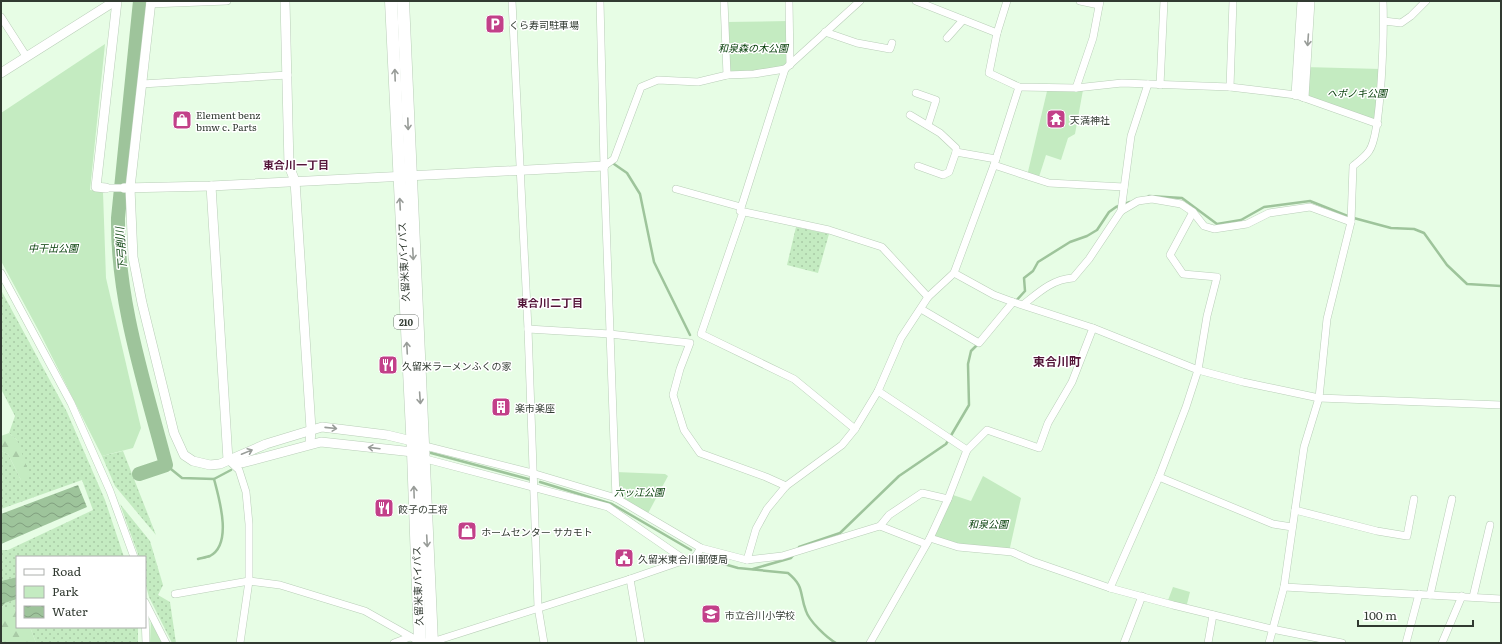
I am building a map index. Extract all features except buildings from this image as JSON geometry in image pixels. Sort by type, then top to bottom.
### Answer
[{"type":"highway","name":"久留米東バイパス","points":[[391,1],[404,175],[416,446],[422,641]]},
{"type":"highway","name":"久留米東バイパス","points":[[402,1],[404,175]]},
{"type":"highway","name":"久留米東バイパス","points":[[416,446],[424,459],[422,641]]},
{"type":"street","points":[[1,73],[116,1]]},
{"type":"street","points":[[116,1],[96,187],[106,188],[211,186],[604,166],[614,159],[641,87],[658,80],[698,82],[726,75],[754,74],[788,67],[824,32],[860,1]]},
{"type":"street","points":[[227,1],[151,3],[142,84],[127,188],[132,257],[142,303],[178,444],[184,455],[194,461],[210,465],[220,464],[266,444],[310,429],[322,427],[387,435],[416,446],[532,473],[616,498],[701,548],[747,560],[782,556],[880,526],[889,515],[922,493],[948,499]]},
{"type":"street","points":[[285,1],[289,166],[295,181],[310,429],[309,444]]},
{"type":"street","points":[[512,1],[528,329],[538,607],[544,643]]},
{"type":"street","points":[[600,1],[604,166],[616,498]]},
{"type":"street","points":[[724,1],[726,75]]},
{"type":"street","points":[[786,486],[766,477],[700,453],[684,430],[673,395],[680,368],[690,343],[701,334],[788,67],[789,1]]},
{"type":"street","points":[[916,1],[997,33]]},
{"type":"street","points":[[1007,1],[997,33],[989,73],[1019,87],[1076,88],[1122,83],[1230,87],[1300,96],[1378,124]]},
{"type":"street","points":[[1076,88],[1093,38],[1100,3],[1080,1]]},
{"type":"street","points":[[1160,85],[1164,1]]},
{"type":"street","points":[[1230,87],[1233,1]]},
{"type":"street","points":[[1300,96],[1302,1]]},
{"type":"street","points":[[1300,96],[1310,1]]},
{"type":"street","points":[[1269,643],[1284,587],[1304,447],[1319,398],[1327,319],[1351,222],[1353,166],[1369,151],[1378,124],[1384,21],[1383,1]]},
{"type":"street","points":[[1384,21],[1401,23],[1411,16],[1426,1]]},
{"type":"street","points":[[1,16],[26,56]]},
{"type":"street","points":[[947,38],[964,20]]},
{"type":"street","points":[[824,32],[857,43],[890,50],[892,43]]},
{"type":"street","points":[[142,84],[288,76]]},
{"type":"street","points":[[1024,304],[1048,285],[1064,278],[1073,278],[1089,260],[1121,211],[1131,136],[1148,84]]},
{"type":"street","points":[[747,560],[756,529],[767,509],[786,486],[842,445],[855,429],[878,391],[901,338],[928,297],[954,273],[995,162],[1019,87]]},
{"type":"street","points":[[916,93],[936,100],[928,125]]},
{"type":"street","points":[[910,115],[940,132],[956,148],[956,152],[947,174],[918,166]]},
{"type":"street","points":[[956,152],[995,162],[1049,183],[1124,187]]},
{"type":"street","points":[[211,186],[228,460],[237,468],[246,492],[248,518],[249,581],[240,643]]},
{"type":"street","points":[[676,189],[742,210],[829,230],[882,247],[928,297]]},
{"type":"street","points":[[1121,211],[1138,201],[1152,199],[1181,204],[1193,212],[1204,226],[1214,229],[1247,224],[1269,213],[1310,207],[1351,222]]},
{"type":"street","points":[[1110,588],[1159,477],[1198,370],[1208,316],[1218,277],[1183,274],[1170,255],[1193,212]]},
{"type":"street","points":[[1,273],[71,403],[110,491],[134,556]]},
{"type":"street","points":[[954,273],[994,295],[1093,328],[1198,370],[1243,382],[1319,398],[1501,405]]},
{"type":"street","points":[[921,309],[979,343],[1013,302]]},
{"type":"street","points":[[872,643],[928,541],[948,499],[967,450],[987,430],[1040,448],[1048,423],[1072,382],[1093,328]]},
{"type":"street","points":[[528,329],[610,334],[690,343]]},
{"type":"street","points":[[701,334],[794,378],[855,429]]},
{"type":"street","points":[[878,391],[967,450]]},
{"type":"street","points":[[228,460],[242,463],[321,442],[416,446]]},
{"type":"street","points":[[424,459],[608,506],[685,560]]},
{"type":"street","points":[[1159,477],[1273,524],[1292,527]]},
{"type":"street","points":[[1295,510],[1377,531],[1407,536],[1414,499]]},
{"type":"street","points":[[1430,595],[1452,499]]},
{"type":"street","points":[[1473,597],[1490,525]]},
{"type":"street","points":[[880,526],[928,541],[958,547],[1012,552],[1032,562],[1110,588],[1272,629],[1342,643]]},
{"type":"street","points":[[394,643],[422,641],[630,579],[685,560],[694,560],[701,548]]},
{"type":"street","points":[[630,579],[641,643]]},
{"type":"street","points":[[175,594],[249,581],[280,585],[365,611],[422,641]]},
{"type":"street","points":[[1284,587],[1501,598]]},
{"type":"street","points":[[1406,643],[1419,594]]},
{"type":"street","points":[[1124,643],[1142,596]]},
{"type":"street","points":[[1442,643],[1462,596]]},
{"type":"street","points":[[146,604],[166,643]]},
{"type":"street","points":[[1208,643],[1213,615]]},
{"type":"street","points":[[145,628],[146,643]]},
{"type":"green space","name":"和泉森の木公園","points":[[789,21],[790,65],[727,75],[725,22]]},
{"type":"green space","name":"中干出公園","points":[[105,44],[90,190],[103,192],[106,278],[141,428],[133,448],[102,456],[41,335],[1,261],[1,113]]},
{"type":"green space","name":"ヘボノキ公園","points":[[1304,67],[1381,69],[1378,124],[1299,96]]},
{"type":"green space","points":[[1048,87],[1083,90],[1075,134],[1068,138],[1061,160],[1046,155],[1038,180],[1027,176]]},
{"type":"green space","points":[[796,227],[829,234],[818,273],[787,265]]},
{"type":"green space","points":[[1,290],[67,412],[105,500],[124,556],[16,556],[16,577],[1,581],[1,550],[8,550],[93,510],[82,480],[1,509],[1,451],[8,454],[21,480],[17,440],[9,433],[15,416],[1,389]]},
{"type":"green space","points":[[9,433],[17,440],[29,473],[25,481],[21,480],[8,454],[1,451],[1,436]]},
{"type":"green space","points":[[123,451],[156,535],[115,486],[102,456]]},
{"type":"green space","name":"六ッ江公園","points":[[616,472],[665,474],[668,476],[646,517],[616,498]]},
{"type":"green space","name":"和泉公園","points":[[983,476],[1021,498],[1009,552],[958,547],[930,538],[950,494],[971,501]]},
{"type":"green space","points":[[120,504],[150,541],[163,585],[158,595],[170,602],[176,643],[172,643],[149,597],[146,586],[146,556],[139,556]]},
{"type":"green space","points":[[1173,587],[1190,592],[1186,608],[1167,603]]},
{"type":"green space","points":[[16,599],[16,610],[1,609],[5,603]]},
{"type":"green space","points":[[1,609],[14,609],[16,610],[16,628],[30,628],[36,643],[1,643]]},
{"type":"green space","points":[[151,617],[162,643],[150,643]]},
{"type":"green space","points":[[30,628],[138,628],[138,643],[36,643]]},
{"type":"water","points":[[78,485],[87,507],[1,544],[1,514]]},
{"type":"water","points":[[16,577],[16,599],[5,603],[1,608],[1,581]]},
{"type":"waterway","name":"下弓削川","points":[[139,474],[166,465],[141,373],[127,312],[119,249],[118,218],[140,1]]},
{"type":"waterway","points":[[614,164],[627,173],[640,194],[654,262],[690,335]]},
{"type":"waterway","points":[[1147,198],[1149,196],[1182,198],[1217,224],[1241,220],[1264,207],[1310,201],[1350,217],[1391,228],[1414,229],[1424,233],[1447,265],[1467,284],[1501,286]]},
{"type":"waterway","points":[[1015,302],[1025,291],[1024,278],[1033,271],[1038,262],[1070,242],[1087,236],[1097,230],[1109,212],[1116,207],[1130,202]]},
{"type":"waterway","points":[[799,547],[840,533],[899,476],[946,444],[969,405],[968,364],[971,351],[979,343]]},
{"type":"waterway","points":[[431,453],[532,480]]},
{"type":"waterway","points":[[166,465],[182,478],[214,479],[231,470]]},
{"type":"waterway","points":[[198,559],[210,556],[217,550],[221,542],[223,531],[221,509],[214,479]]},
{"type":"waterway","points":[[540,482],[612,504],[691,550]]},
{"type":"waterway","points":[[753,569],[791,558],[794,554]]},
{"type":"waterway","points":[[703,558],[738,568],[788,573],[797,582],[801,590],[804,605],[811,620],[823,633],[836,643]]},
{"type":"place","name":"くら寿司駐車場","points":[[495,24]]},
{"type":"place","name":"天満神社","points":[[1056,119]]},
{"type":"place","name":"Element benz bmw c. Parts","points":[[182,120]]},
{"type":"place","name":"久留米ラーメンふくの家","points":[[388,365]]},
{"type":"place","name":"楽市楽座","points":[[501,407]]},
{"type":"place","name":"餃子の王将","points":[[384,508]]},
{"type":"place","name":"ホームセンター サカモト","points":[[467,531]]},
{"type":"place","name":"久留米東合川郵便局","points":[[624,558]]},
{"type":"place","name":"市立合川小学校","points":[[711,614]]},
{"type":"district","name":"東合川一丁目","points":[[296,164]]},
{"type":"district","name":"東合川二丁目","points":[[550,302]]},
{"type":"district","name":"東合川町","points":[[1057,361]]}]
